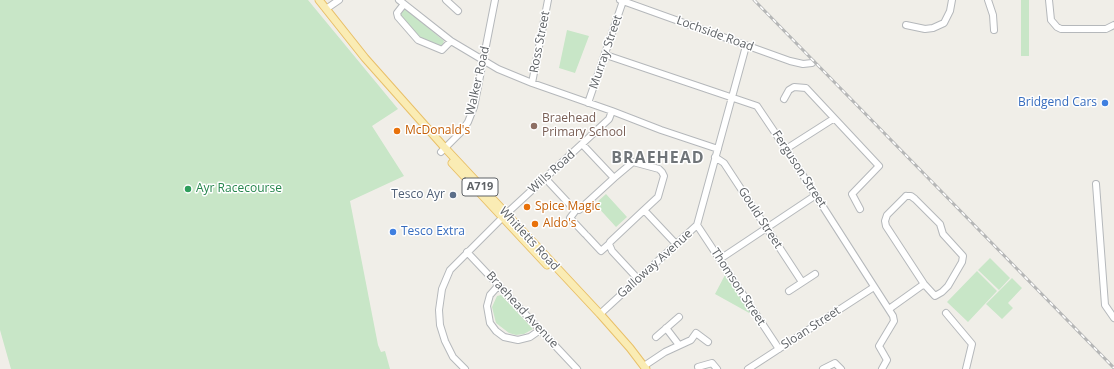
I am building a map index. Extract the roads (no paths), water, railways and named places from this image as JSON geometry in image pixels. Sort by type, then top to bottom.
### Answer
[{"type":"main road","name":"Whitletts Road","points":[[314,0],[352,48],[443,150],[644,368]]},
{"type":"main road","name":"Whitletts Road","points":[[319,0],[365,58],[443,150]]},
{"type":"main road","name":"Whitletts Road","points":[[504,216],[600,314],[644,368]]},
{"type":"street","points":[[326,9],[339,0]]},
{"type":"street","points":[[446,0],[458,11]]},
{"type":"street","name":"Walker Road","points":[[443,150],[461,132],[468,122],[474,108],[495,0]]},
{"type":"street","name":"Ross Street","points":[[532,83],[548,0]]},
{"type":"street","name":"Lochside Road","points":[[622,0],[790,61],[803,64],[812,63]]},
{"type":"street","name":"Murray Street","points":[[588,103],[606,55],[622,0]]},
{"type":"street","points":[[642,8],[644,0]]},
{"type":"street","points":[[906,25],[925,29],[933,28],[944,23],[950,11],[952,0]]},
{"type":"street","points":[[988,0],[993,15],[994,30]]},
{"type":"street","points":[[1049,0],[1051,20],[1057,27],[1106,29],[1114,25]]},
{"type":"street","points":[[451,42],[442,50],[418,40],[398,17],[397,13],[401,2],[451,42],[483,62],[532,83],[612,111],[665,132],[718,149]]},
{"type":"street","name":"Galloway Avenue","points":[[600,314],[697,225],[731,96],[746,46]]},
{"type":"street","name":"Ferguson Street","points":[[606,55],[731,96],[756,106],[786,148],[889,309],[894,321],[879,346],[887,360],[882,369]]},
{"type":"street","points":[[784,99],[789,90],[794,88],[806,88],[878,166],[852,194],[860,209]]},
{"type":"street","name":"Wills Road","points":[[465,369],[453,357],[445,341],[440,325],[439,310],[442,289],[450,270],[504,216],[609,119],[612,111]]},
{"type":"street","points":[[786,148],[833,119]]},
{"type":"street","points":[[582,144],[614,178]]},
{"type":"street","name":"Gould Street","points":[[716,157],[724,163],[802,282]]},
{"type":"street","points":[[632,162],[659,169],[664,176],[658,197],[601,250],[570,218],[576,210],[582,208],[632,162]]},
{"type":"street","points":[[545,178],[576,210]]},
{"type":"street","points":[[1096,184],[1105,305],[1114,318]]},
{"type":"street","points":[[720,259],[816,195]]},
{"type":"street","points":[[906,196],[915,198],[940,224],[943,234],[963,256],[962,262],[942,292],[935,296],[924,284],[886,226],[885,220],[887,215],[906,196]]},
{"type":"street","points":[[644,210],[676,244]]},
{"type":"street","name":"Thomson Street","points":[[697,225],[779,349]]},
{"type":"street","points":[[609,244],[612,250],[638,279]]},
{"type":"street","name":"Braehead Avenue","points":[[467,252],[540,330],[573,368]]},
{"type":"street","points":[[789,290],[815,274]]},
{"type":"street","points":[[889,309],[924,284]]},
{"type":"street","points":[[498,286],[490,295],[487,306],[490,323],[496,331],[504,337],[518,340],[530,337],[540,330]]},
{"type":"street","name":"Sloan Street","points":[[748,369],[874,287]]},
{"type":"street","points":[[946,313],[972,344],[966,369]]},
{"type":"street","points":[[656,337],[679,317]]},
{"type":"street","points":[[666,328],[679,345]]},
{"type":"street","points":[[644,368],[679,345],[691,340],[696,333],[708,342]]},
{"type":"street","points":[[698,367],[712,363],[717,369]]},
{"type":"street","points":[[823,369],[835,363],[841,369]]},
{"type":"railway","points":[[754,0],[1114,368]]},
{"type":"place","name":"Bridgend Cars","points":[[1105,103]]},
{"type":"place","name":"Braehead Primary School","points":[[534,126]]},
{"type":"place","name":"McDonald's","points":[[397,131]]},
{"type":"place","name":"Ayr Racecourse","points":[[188,189]]},
{"type":"place","name":"Tesco Ayr","points":[[453,195]]},
{"type":"place","name":"Spice Magic","points":[[527,207]]},
{"type":"place","name":"Aldo's","points":[[535,224]]},
{"type":"place","name":"Tesco Extra","points":[[393,232]]},
{"type":"district","name":"BRAEHEAD","points":[[658,158]]}]
